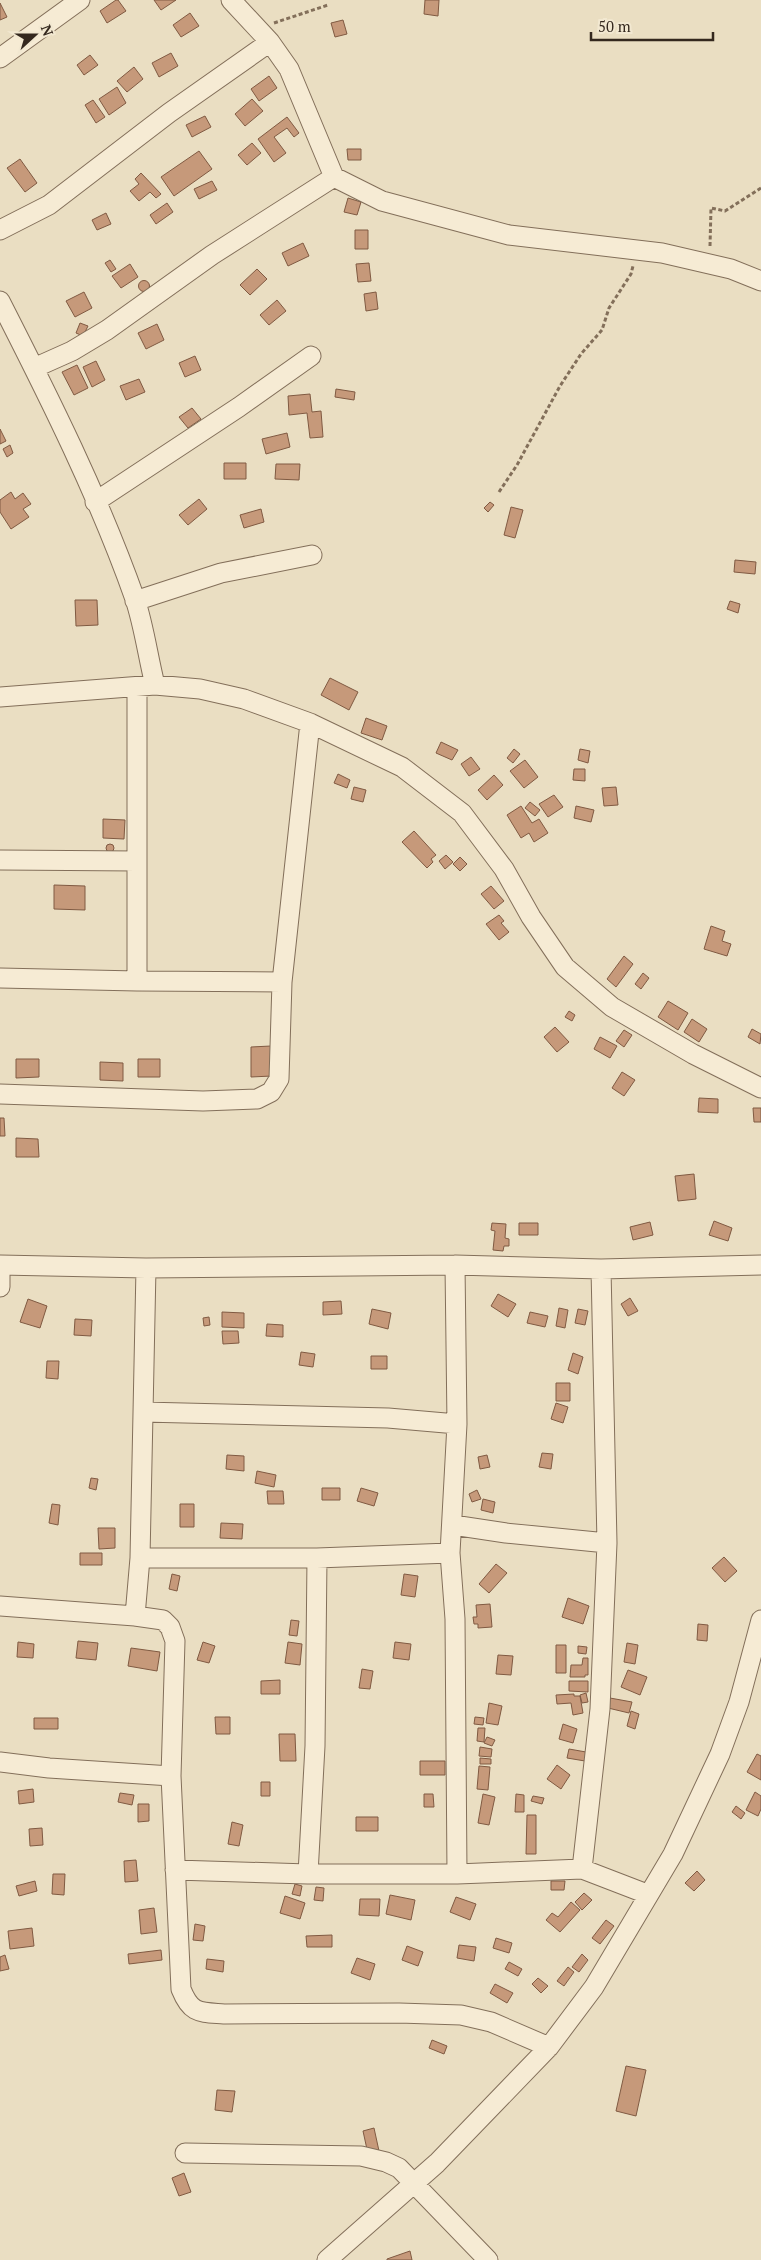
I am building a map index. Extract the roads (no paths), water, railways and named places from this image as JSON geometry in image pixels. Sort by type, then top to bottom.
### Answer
[{"type":"street","points":[[0,58],[80,0]]},
{"type":"street","points":[[231,0],[264,35],[289,69],[334,177],[382,201],[509,235],[662,253],[731,269],[761,281]]},
{"type":"street","points":[[0,230],[49,205],[169,113],[264,35]]},
{"type":"street","points":[[34,368],[72,351],[107,330],[212,255],[334,177]]},
{"type":"street","points":[[0,301],[34,368],[96,502],[135,601],[146,686],[137,861],[137,981]]},
{"type":"street","points":[[96,502],[203,432],[311,356]]},
{"type":"street","points":[[135,601],[221,573],[312,555]]},
{"type":"street","points":[[0,697],[146,686],[200,689],[244,699],[310,724],[402,768],[462,814],[504,868],[531,917],[565,967],[612,1007],[693,1054],[761,1088]]},
{"type":"street","points":[[0,1094],[203,1101],[257,1099],[271,1092],[279,1079],[282,982],[310,724]]},
{"type":"street","points":[[0,860],[137,861]]},
{"type":"street","points":[[0,978],[282,982]]},
{"type":"street","points":[[0,1287],[0,1265],[146,1268],[455,1265],[602,1269],[761,1265]]},
{"type":"street","points":[[455,1265],[457,1424],[450,1553],[455,1628],[457,1874]]},
{"type":"street","points":[[135,1616],[140,1558],[146,1268]]},
{"type":"street","points":[[582,1869],[600,1709],[607,1543],[602,1269]]},
{"type":"street","points":[[142,1412],[388,1418],[457,1424]]},
{"type":"street","points":[[453,1525],[506,1533],[607,1543]]},
{"type":"street","points":[[140,1558],[317,1558],[450,1553]]},
{"type":"street","points":[[308,1874],[315,1746],[317,1558]]},
{"type":"street","points":[[0,1606],[135,1616],[163,1620],[170,1627],[175,1640],[171,1776],[181,1989],[187,2004],[196,2011],[224,2014],[399,2013],[461,2015],[491,2022],[549,2047]]},
{"type":"street","points":[[327,2260],[437,2163],[549,2047],[594,1987],[647,1894],[673,1854],[720,1754],[739,1702],[761,1620]]},
{"type":"street","points":[[0,1762],[48,1768],[171,1776]]},
{"type":"street","points":[[176,1870],[308,1874],[457,1874],[582,1869],[647,1894]]},
{"type":"street","points":[[186,2153],[361,2156],[386,2162],[399,2168],[488,2260]]}]
